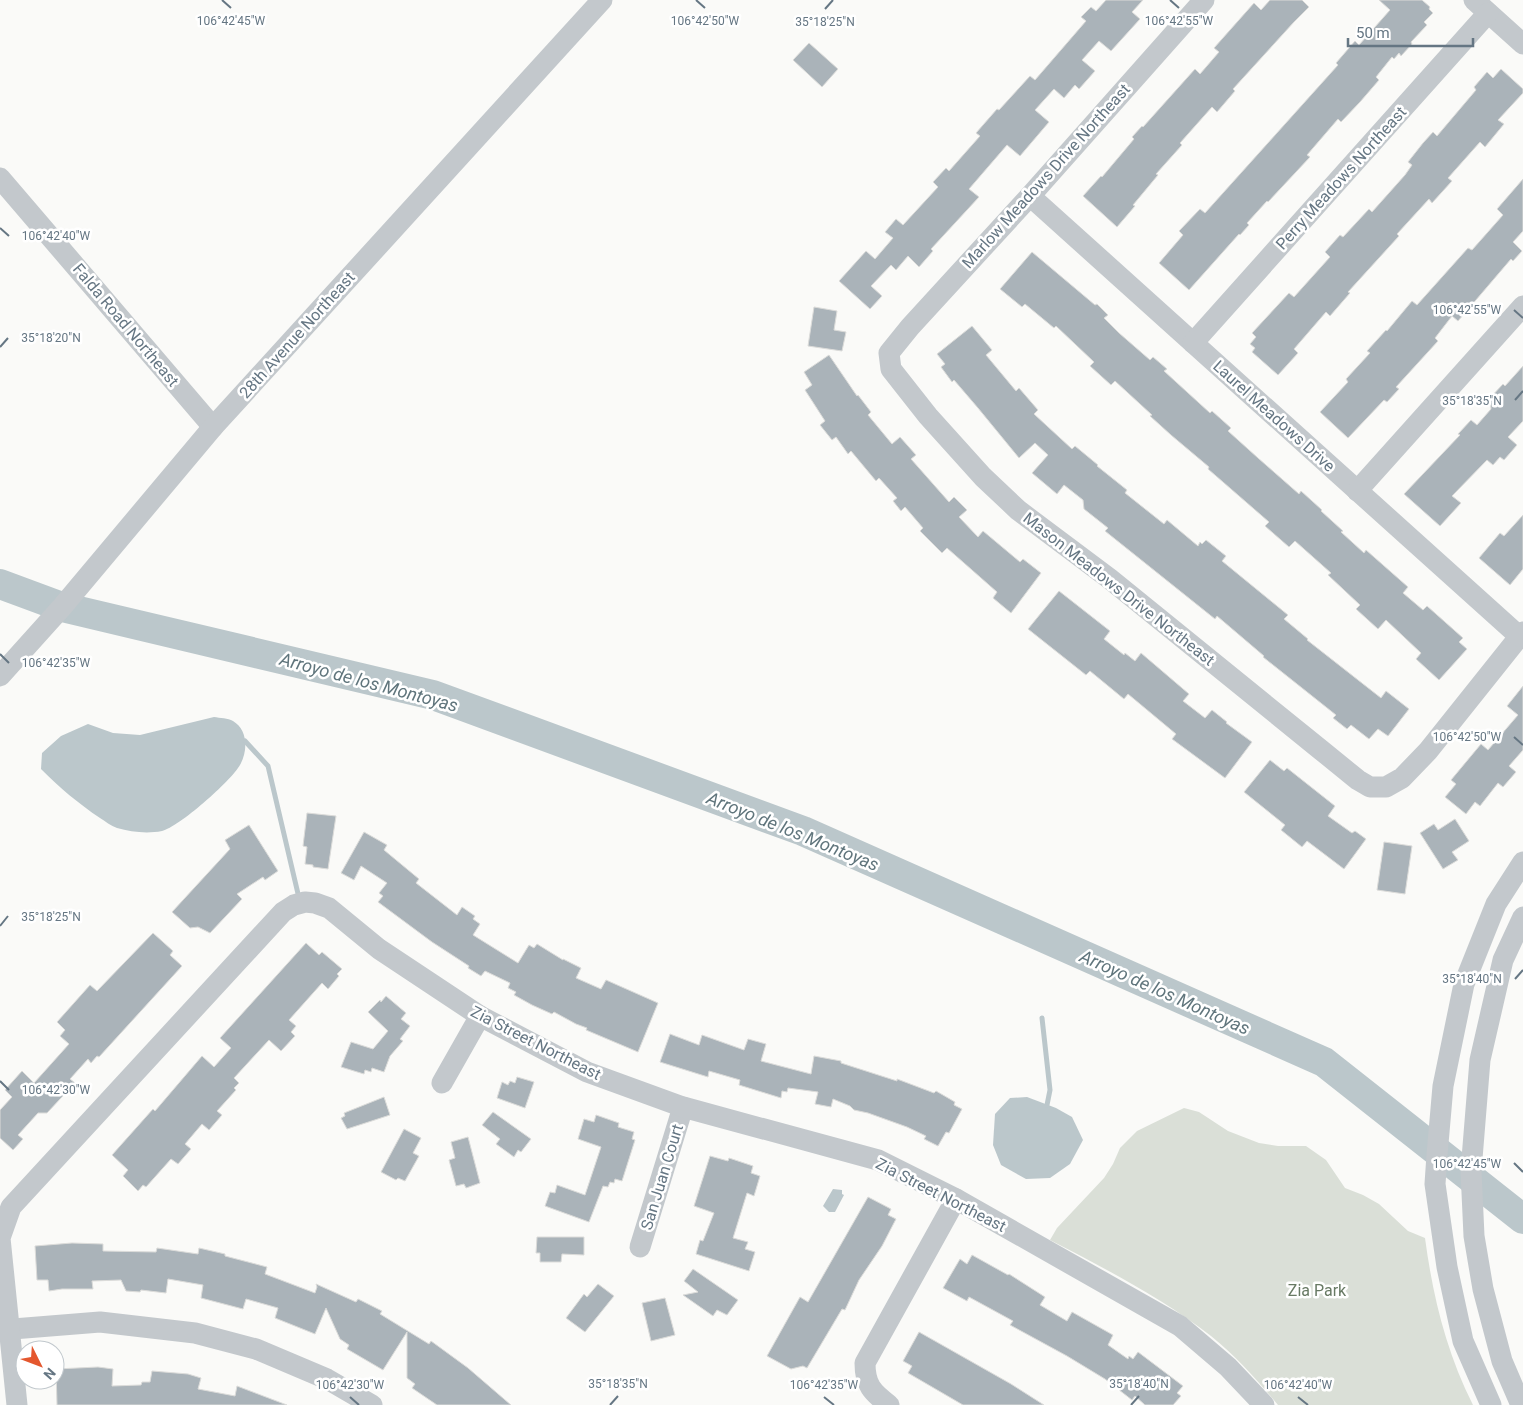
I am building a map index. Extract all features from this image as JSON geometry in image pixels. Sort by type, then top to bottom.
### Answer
[{"type":"street","name":"28th Avenue Northeast","points":[[0,676],[62,607],[213,427],[602,0]]},
{"type":"street","name":"Marlow Meadows Drive Northeast","points":[[889,353],[910,327],[1030,196],[1204,0]]},
{"type":"street","points":[[1481,6],[1523,44]]},
{"type":"street","name":"Perry Meadows Northeast","points":[[1193,343],[1481,6]]},
{"type":"street","name":"Falda Road Northeast","points":[[0,178],[213,427]]},
{"type":"street","name":"Laurel Meadows Drive","points":[[1030,196],[1357,491],[1521,634]]},
{"type":"street","points":[[1357,491],[1523,306]]},
{"type":"street","name":"Mason Meadows Drive Northeast","points":[[889,353],[891,370],[928,416],[983,477],[1018,510],[1110,579],[1358,780],[1370,787],[1386,787],[1402,778],[1428,751],[1521,634]]},
{"type":"street","points":[[1490,1405],[1463,1341],[1447,1267],[1435,1184],[1443,1086],[1464,984],[1496,904],[1523,862]]},
{"type":"street","name":"Zia Street Northeast","points":[[17,1405],[5,1329],[0,1238],[11,1207],[283,912],[294,905],[305,902],[329,908],[379,949],[480,1016],[587,1072],[683,1108],[878,1160],[956,1200],[1180,1326],[1228,1367],[1264,1405]]},
{"type":"street","points":[[1521,1405],[1502,1361],[1483,1289],[1474,1236],[1471,1171],[1480,1060],[1503,960],[1523,917]]},
{"type":"street","points":[[442,1083],[480,1016]]},
{"type":"street","name":"San Juan Court","points":[[640,1247],[683,1108]]},
{"type":"street","points":[[889,1405],[873,1392],[865,1373],[865,1363],[956,1200]]},
{"type":"street","points":[[5,1329],[100,1322],[194,1333],[256,1349],[326,1379],[372,1405]]},
{"type":"green space","name":"Zia Park","points":[[1184,1108],[1199,1112],[1228,1131],[1259,1143],[1278,1146],[1306,1146],[1326,1160],[1345,1188],[1379,1204],[1408,1231],[1425,1238],[1432,1281],[1448,1344],[1473,1405],[1278,1405],[1229,1352],[1192,1322],[1133,1285],[1050,1240],[1057,1228],[1104,1178],[1120,1148],[1137,1131]]},
{"type":"shaded area","points":[[214,717],[231,720],[242,730],[245,741],[243,759],[226,782],[192,813],[170,828],[162,831],[139,832],[113,826],[92,813],[41,769],[42,753],[61,736],[88,724],[113,733],[140,735]]},
{"type":"shaded area","points":[[1027,1097],[1056,1108],[1072,1117],[1083,1140],[1070,1164],[1050,1178],[1026,1179],[1001,1165],[993,1145],[995,1114],[1010,1098]]},
{"type":"shaded area","points":[[833,1189],[842,1190],[844,1195],[835,1212],[829,1212],[823,1206]]},
{"type":"building","points":[[1106,0],[1143,0],[1132,12],[1140,19],[1111,51],[1099,41],[1082,60],[1095,71],[1079,89],[1075,85],[1064,98],[1054,89],[1035,110],[1049,122],[1020,156],[1007,145],[969,189],[979,197],[931,249],[933,251],[919,267],[908,256],[896,270],[891,265],[871,286],[882,296],[870,309],[839,281],[866,251],[875,259],[893,238],[885,232],[896,219],[903,225],[938,187],[933,182],[946,168],[949,171],[980,136],[976,133],[997,109],[999,110],[1030,76],[1035,80],[1086,21],[1081,17],[1091,7],[1096,11]]},
{"type":"building","points":[[1270,0],[1302,0],[1309,7],[1233,89],[1235,91],[1217,112],[1212,107],[1180,143],[1182,145],[1156,174],[1158,175],[1117,227],[1083,196],[1134,139],[1132,137],[1195,69],[1200,74],[1219,52],[1214,48],[1254,3],[1261,10]]},
{"type":"building","points":[[1379,0],[1422,0],[1430,7],[1429,9],[1433,13],[1424,22],[1427,25],[1411,42],[1412,44],[1401,56],[1399,53],[1394,59],[1392,57],[1376,77],[1379,80],[1360,102],[1341,122],[1338,119],[1307,155],[1310,157],[1267,201],[1247,223],[1249,225],[1189,290],[1159,263],[1183,235],[1179,231],[1200,209],[1205,213],[1338,65],[1336,63],[1355,41],[1359,45],[1390,10]]},
{"type":"building","points":[[809,43],[838,69],[822,87],[793,60]]},
{"type":"building","points":[[1501,69],[1523,89],[1523,93],[1498,120],[1504,124],[1485,147],[1480,142],[1448,178],[1452,181],[1432,203],[1429,199],[1397,234],[1399,236],[1348,292],[1350,293],[1330,316],[1326,312],[1294,349],[1298,353],[1278,375],[1252,352],[1255,348],[1250,344],[1256,337],[1252,333],[1289,293],[1294,297],[1330,257],[1325,252],[1340,235],[1343,237],[1369,209],[1372,212],[1405,175],[1412,165],[1408,162],[1423,143],[1433,132],[1437,136],[1476,90],[1474,87],[1487,72],[1493,78]]},
{"type":"building","points":[[1523,179],[1523,231],[1513,242],[1522,251],[1513,261],[1511,259],[1458,321],[1452,316],[1435,338],[1438,341],[1396,387],[1399,389],[1387,402],[1384,400],[1348,438],[1320,412],[1348,382],[1346,379],[1370,353],[1367,351],[1412,301],[1417,305],[1468,248],[1472,250],[1503,215],[1497,209]]},
{"type":"building","points":[[1032,252],[1095,305],[1097,304],[1108,315],[1104,318],[1119,333],[1150,360],[1153,357],[1167,369],[1164,371],[1210,413],[1212,411],[1231,428],[1228,431],[1299,494],[1301,491],[1364,553],[1366,550],[1408,587],[1403,593],[1423,610],[1427,606],[1463,638],[1459,642],[1467,649],[1439,680],[1416,659],[1421,653],[1386,620],[1378,629],[1356,609],[1360,605],[1328,575],[1331,573],[1295,541],[1289,547],[1265,526],[1269,522],[1150,416],[1152,415],[1115,381],[1111,385],[1090,366],[1094,362],[1056,326],[1054,328],[1025,304],[1022,307],[1000,289]]},
{"type":"building","points":[[814,307],[837,311],[834,330],[846,332],[842,351],[808,346]]},
{"type":"building","points":[[972,326],[992,350],[986,355],[1016,391],[1019,388],[1038,410],[1034,414],[1072,449],[1075,446],[1127,490],[1125,493],[1164,524],[1167,520],[1198,546],[1200,542],[1202,544],[1206,540],[1226,556],[1222,561],[1288,615],[1284,619],[1307,640],[1381,698],[1386,691],[1409,709],[1388,736],[1378,729],[1369,739],[1351,725],[1347,729],[1333,718],[1336,715],[1263,657],[1217,616],[1215,619],[1105,531],[1108,528],[1084,509],[1083,500],[1064,485],[1057,494],[1032,473],[1048,455],[1035,443],[1019,458],[941,367],[945,364],[937,354]]},
{"type":"building","points":[[829,355],[857,396],[871,412],[868,415],[892,444],[900,437],[916,455],[911,459],[949,502],[954,497],[967,510],[959,517],[978,537],[983,531],[1020,562],[1023,559],[1041,573],[1011,613],[993,598],[997,592],[947,548],[942,553],[920,531],[923,528],[905,507],[901,511],[893,501],[897,498],[879,478],[876,481],[851,451],[848,454],[836,437],[832,440],[820,425],[825,421],[805,390],[812,385],[804,372]]},
{"type":"building","points":[[1523,366],[1523,421],[1508,437],[1517,445],[1504,460],[1500,457],[1493,465],[1487,460],[1452,496],[1461,503],[1440,526],[1404,494],[1460,435],[1458,434],[1471,420],[1477,425],[1491,409],[1490,398],[1503,384],[1505,386]]},
{"type":"building","points":[[1523,515],[1523,569],[1510,585],[1479,558],[1500,533],[1504,536]]},
{"type":"building","points":[[1059,591],[1110,631],[1104,639],[1124,655],[1125,653],[1135,661],[1141,653],[1189,694],[1183,701],[1205,718],[1212,710],[1252,742],[1225,778],[1172,739],[1176,734],[1128,694],[1124,699],[1090,671],[1086,675],[1028,629]]},
{"type":"building","points":[[1523,686],[1523,750],[1509,766],[1516,772],[1503,787],[1498,783],[1480,806],[1475,802],[1466,814],[1445,797],[1456,784],[1451,780],[1481,744],[1488,750],[1518,715],[1507,706]]},
{"type":"building","points":[[1270,760],[1284,771],[1287,768],[1335,806],[1328,816],[1352,833],[1355,831],[1366,839],[1344,869],[1307,841],[1302,847],[1281,830],[1285,825],[1244,792]]},
{"type":"building","points":[[307,813],[336,816],[328,869],[305,864],[307,847],[303,846]]},
{"type":"building","points":[[1455,819],[1469,841],[1452,852],[1458,860],[1443,869],[1420,833],[1434,824],[1438,830]]},
{"type":"building","points":[[249,825],[278,871],[265,880],[263,877],[237,894],[242,899],[210,933],[198,927],[190,928],[172,912],[230,849],[225,840]]},
{"type":"building","points":[[364,832],[387,845],[384,850],[419,879],[416,883],[457,915],[462,907],[475,916],[473,919],[480,924],[473,935],[518,963],[529,945],[534,948],[537,944],[563,960],[581,968],[576,978],[601,989],[606,980],[658,1003],[638,1052],[586,1030],[587,1028],[554,1012],[552,1014],[532,1005],[514,995],[516,992],[508,988],[510,983],[485,971],[481,976],[468,968],[469,966],[432,942],[378,902],[383,896],[379,893],[387,883],[361,866],[354,880],[341,873]]},
{"type":"building","points":[[1384,842],[1412,846],[1405,894],[1377,890]]},
{"type":"building","points":[[153,933],[173,951],[170,955],[182,966],[99,1057],[97,1056],[91,1063],[88,1059],[70,1079],[75,1083],[47,1113],[38,1113],[18,1135],[23,1139],[13,1150],[0,1138],[0,1110],[12,1097],[5,1090],[22,1071],[34,1083],[69,1044],[60,1036],[65,1030],[57,1022],[90,985],[97,991]]},
{"type":"building","points":[[306,943],[319,955],[322,952],[342,969],[337,974],[339,976],[328,989],[322,983],[289,1020],[296,1026],[291,1032],[295,1036],[281,1051],[269,1040],[234,1078],[239,1083],[234,1088],[236,1090],[217,1111],[222,1115],[209,1130],[202,1124],[185,1144],[191,1149],[178,1164],[171,1159],[146,1187],[143,1185],[138,1191],[123,1176],[128,1170],[112,1155],[153,1109],[155,1111],[202,1056],[214,1067],[231,1048],[220,1038]]},
{"type":"building","points":[[386,996],[406,1013],[401,1019],[410,1026],[400,1039],[403,1041],[390,1056],[384,1072],[372,1068],[371,1072],[365,1070],[364,1074],[341,1067],[351,1042],[373,1049],[388,1031],[368,1012]]},
{"type":"building","points":[[670,1034],[699,1045],[702,1035],[744,1050],[748,1039],[766,1044],[761,1061],[811,1074],[814,1056],[841,1061],[841,1063],[897,1081],[897,1079],[934,1093],[936,1091],[955,1102],[954,1105],[962,1109],[949,1133],[946,1132],[938,1146],[924,1139],[926,1136],[907,1127],[854,1110],[850,1106],[833,1099],[831,1107],[815,1104],[818,1092],[788,1088],[787,1092],[782,1091],[781,1098],[739,1085],[740,1080],[709,1071],[708,1077],[660,1062]]},
{"type":"building","points":[[517,1077],[534,1082],[525,1108],[497,1098],[502,1082],[508,1085],[510,1081],[515,1083]]},
{"type":"building","points":[[384,1097],[390,1115],[347,1129],[341,1118],[345,1116],[344,1113]]},
{"type":"building","points":[[493,1112],[531,1139],[521,1152],[518,1150],[514,1157],[496,1144],[500,1139],[482,1125]]},
{"type":"building","points":[[596,1115],[619,1123],[618,1127],[634,1132],[632,1139],[635,1140],[622,1181],[615,1179],[614,1183],[610,1182],[608,1187],[603,1186],[589,1222],[545,1206],[550,1192],[555,1193],[557,1185],[585,1195],[601,1147],[578,1139],[584,1119],[594,1122]]},
{"type":"building","points":[[404,1129],[421,1138],[413,1153],[419,1156],[405,1181],[398,1178],[396,1180],[381,1172]]},
{"type":"building","points":[[468,1137],[480,1183],[466,1188],[464,1184],[456,1186],[449,1160],[455,1158],[451,1142]]},
{"type":"building","points":[[710,1156],[728,1161],[729,1158],[753,1166],[751,1173],[760,1176],[754,1196],[747,1193],[733,1238],[748,1242],[745,1249],[755,1252],[749,1271],[696,1254],[700,1240],[703,1241],[714,1213],[694,1206]]},
{"type":"building","points":[[868,1197],[891,1209],[888,1215],[896,1219],[882,1246],[859,1280],[845,1310],[842,1309],[807,1368],[803,1366],[791,1369],[767,1356],[800,1297],[808,1302]]},
{"type":"building","points":[[537,1237],[584,1237],[584,1255],[562,1254],[561,1262],[540,1262],[540,1253],[536,1253]]},
{"type":"building","points":[[72,1243],[103,1244],[103,1251],[156,1252],[157,1248],[198,1254],[199,1248],[267,1267],[265,1274],[315,1293],[316,1284],[356,1302],[358,1299],[382,1311],[380,1314],[429,1344],[431,1341],[468,1368],[511,1405],[437,1405],[412,1388],[415,1384],[407,1378],[407,1332],[383,1370],[347,1349],[349,1345],[340,1339],[326,1308],[315,1334],[275,1318],[278,1308],[246,1299],[243,1309],[201,1298],[203,1285],[168,1279],[166,1293],[141,1290],[140,1292],[126,1291],[121,1280],[92,1281],[93,1289],[49,1291],[48,1280],[37,1280],[35,1246]]},
{"type":"building","points":[[972,1255],[1009,1274],[1045,1297],[1040,1305],[1067,1321],[1072,1312],[1113,1335],[1108,1345],[1128,1359],[1129,1356],[1133,1359],[1138,1352],[1183,1386],[1177,1393],[1181,1396],[1173,1405],[1145,1405],[1135,1396],[1132,1400],[1105,1379],[1010,1325],[1013,1321],[969,1297],[967,1301],[943,1288],[960,1259],[967,1264]]},
{"type":"building","points":[[693,1269],[738,1300],[727,1315],[717,1310],[713,1316],[683,1295],[698,1292],[684,1281]]},
{"type":"building","points":[[598,1284],[614,1296],[585,1332],[566,1318],[584,1294],[587,1297]]},
{"type":"building","points":[[665,1298],[675,1335],[651,1341],[642,1303]]},
{"type":"building","points":[[919,1332],[1044,1405],[963,1405],[908,1373],[912,1366],[903,1361]]},
{"type":"building","points":[[98,1367],[113,1369],[112,1386],[141,1385],[142,1382],[150,1382],[152,1371],[188,1374],[201,1378],[198,1389],[235,1396],[237,1386],[287,1405],[57,1405],[57,1390],[65,1390],[65,1369]]},
{"type":"waterway","name":"Arroyo de los Montoyas","points":[[0,584],[62,607],[433,695],[803,831],[1324,1062],[1523,1219]]},
{"type":"waterway","points":[[245,741],[268,766],[299,898]]},
{"type":"waterway","points":[[1042,1018],[1050,1090],[1047,1105]]}]
